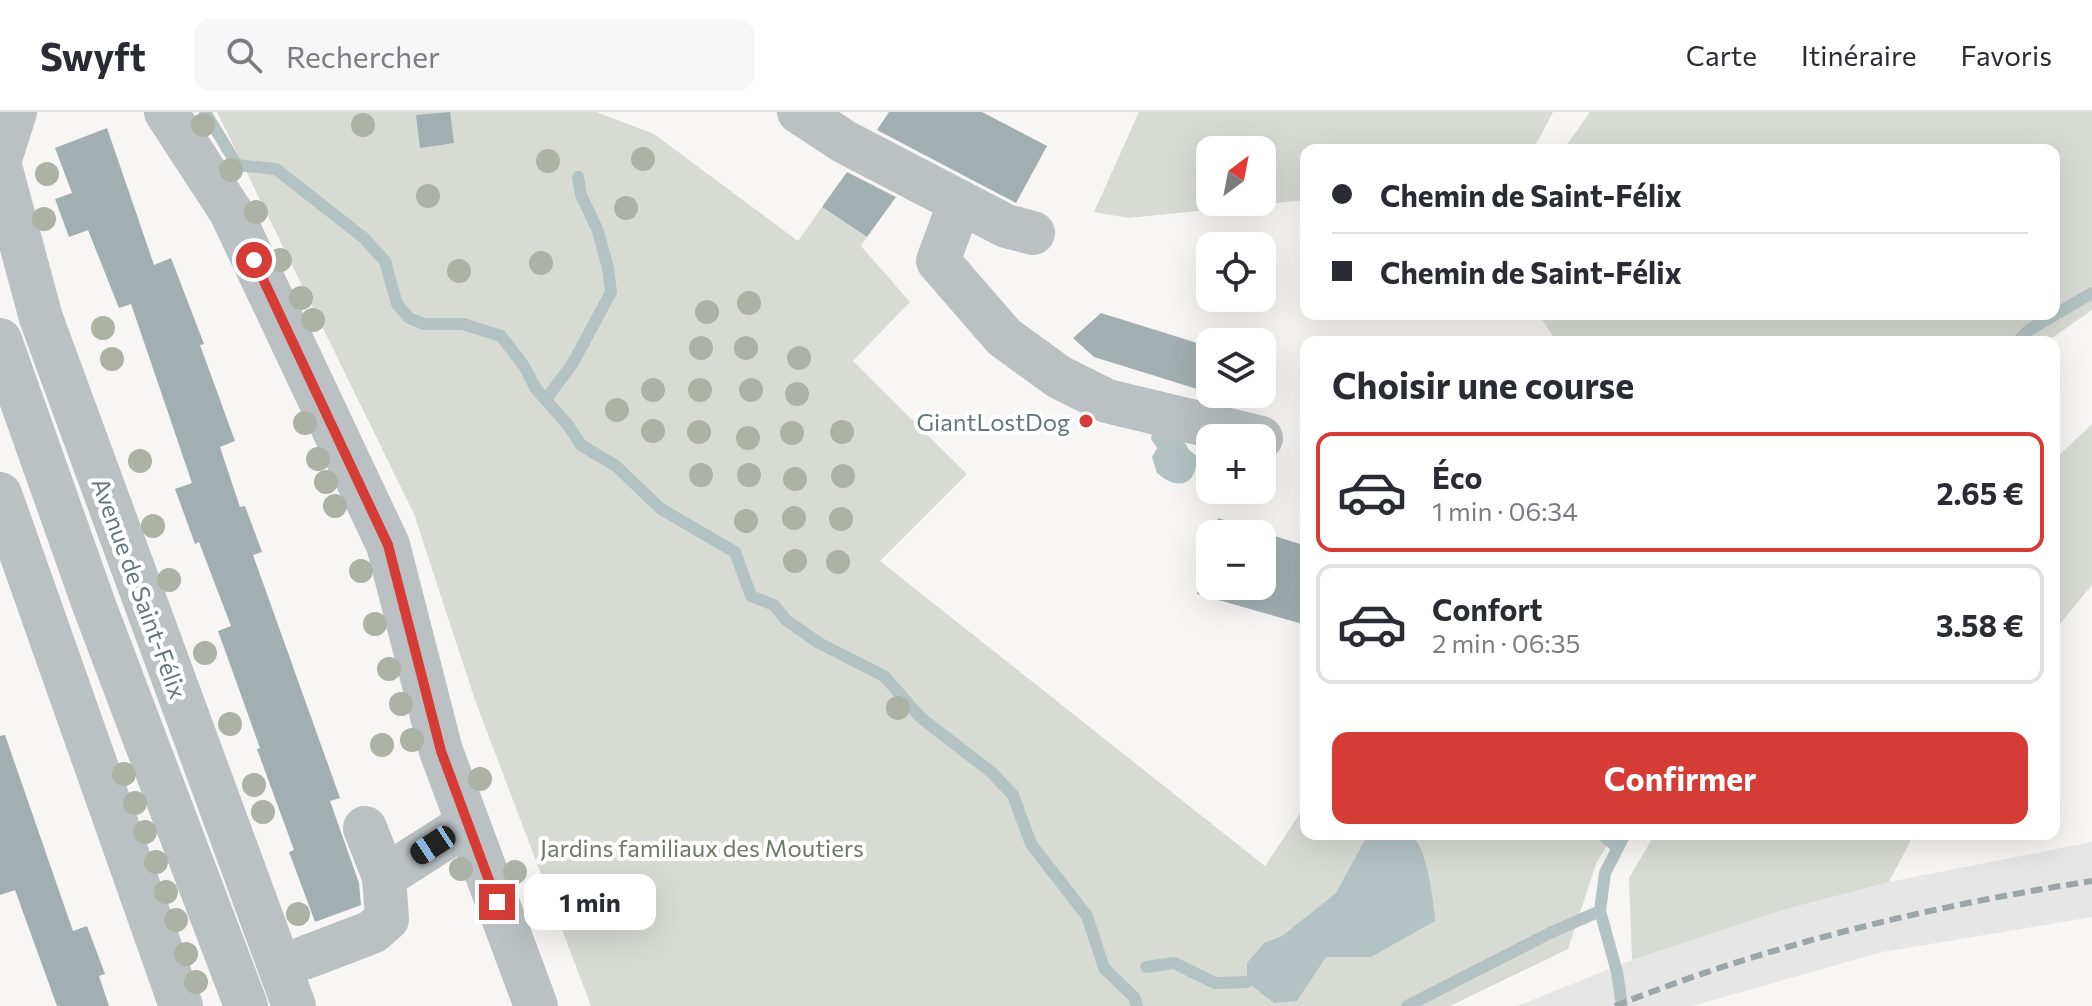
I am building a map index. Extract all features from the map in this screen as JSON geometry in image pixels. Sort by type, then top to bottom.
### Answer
[{"type":"street","points":[[0,159],[15,112]]},
{"type":"street","points":[[166,112],[231,212],[388,545],[441,751],[536,1006]]},
{"type":"street","points":[[799,112],[843,141],[1006,226],[1033,233]]},
{"type":"street","name":"Avenue de Saint-Félix","points":[[0,166],[41,318],[294,1006]]},
{"type":"street","points":[[960,202],[938,261],[1004,337],[1059,377],[1107,401],[1202,424]]},
{"type":"street","name":"Avenue de Saint-Félix","points":[[0,340],[94,605],[246,1006]]},
{"type":"street","points":[[0,494],[181,1006]]},
{"type":"street","points":[[384,877],[467,824]]},
{"type":"street","points":[[304,958],[372,932],[387,919],[384,877],[365,828]]},
{"type":"shaded area","points":[[1152,433],[1180,434],[1189,450],[1196,455],[1194,474],[1190,479],[1179,484],[1157,473],[1152,457],[1157,448],[1151,439]]},
{"type":"shaded area","points":[[1365,840],[1416,840],[1429,875],[1435,921],[1371,957],[1326,957],[1297,1001],[1274,1003],[1247,982],[1247,963],[1264,943],[1282,936],[1336,893]]},
{"type":"shaded area","points":[[2092,842],[2092,917],[1882,952],[1692,1006],[1517,1006],[1632,960],[1783,910],[1889,882]]},
{"type":"green space","name":"Jardins familiaux des Moutiers","points":[[217,112],[596,112],[654,134],[798,241],[822,207],[867,237],[861,246],[910,302],[853,361],[967,474],[880,561],[1265,866],[1300,813],[1300,840],[1610,840],[1596,864],[1568,949],[1450,1006],[591,1006],[475,700],[414,514]]},
{"type":"green space","points":[[1139,112],[1553,112],[1536,144],[1300,144],[1300,201],[1276,203],[1276,136],[1196,136],[1196,211],[1128,218],[1094,212]]},
{"type":"green space","points":[[1590,112],[2092,112],[2092,310],[2055,336],[1553,336],[1542,320],[2060,320],[2060,144],[1567,144]]},
{"type":"green space","points":[[2092,424],[2092,585],[2060,624],[2060,454]]},
{"type":"green space","points":[[1651,840],[1911,840],[1889,882],[1783,910],[1632,960],[1629,878]]},
{"type":"building","points":[[450,112],[454,143],[420,148],[416,115]]},
{"type":"building","points":[[889,112],[982,112],[1047,146],[1016,203],[877,130]]},
{"type":"building","points":[[107,128],[154,265],[171,258],[204,344],[200,345],[235,441],[220,447],[240,507],[245,506],[262,552],[253,555],[340,798],[330,801],[359,883],[361,905],[315,922],[289,852],[294,850],[257,749],[260,748],[218,631],[231,626],[175,489],[192,483],[131,304],[119,308],[88,230],[69,237],[55,199],[72,193],[55,148]]},
{"type":"building","points":[[847,172],[896,197],[867,237],[822,207]]},
{"type":"building","points":[[1101,313],[1196,343],[1196,389],[1094,357],[1073,338]]},
{"type":"building","points":[[1276,536],[1300,544],[1300,623],[1218,600],[1276,600]]},
{"type":"building","points":[[5,735],[73,931],[87,926],[105,974],[99,976],[109,1006],[57,1006],[15,890],[0,895],[0,736]]},
{"type":"waterway","points":[[205,112],[237,165],[276,169],[364,238],[385,261],[397,304],[409,318],[424,324],[463,324],[501,336],[524,366],[536,389],[581,445],[616,466],[661,509],[735,552],[751,596],[774,605],[786,620],[819,643],[884,676],[920,717],[991,772],[1013,795],[1031,844],[1087,916],[1104,968],[1134,997],[1137,1006]]},
{"type":"waterway","points":[[546,399],[573,363],[611,292],[598,231],[581,195],[578,177]]},
{"type":"waterway","points":[[2060,312],[2092,293]]},
{"type":"waterway","points":[[2023,336],[2046,320]]},
{"type":"waterway","points":[[1608,840],[1616,846]]},
{"type":"waterway","points":[[1622,840],[1605,873],[1600,911],[1617,972],[1622,1006]]},
{"type":"waterway","points":[[1407,1006],[1600,911]]},
{"type":"waterway","points":[[1146,967],[1174,963],[1215,983],[1247,982]]},
{"type":"railway","points":[[1615,1006],[1731,964],[1850,930],[1970,902],[2092,881]]},
{"type":"place","name":"GiantLostDog","points":[[1086,421]]},
{"type":"route","points":[[254,260],[388,545],[441,751],[497,902]]}]
